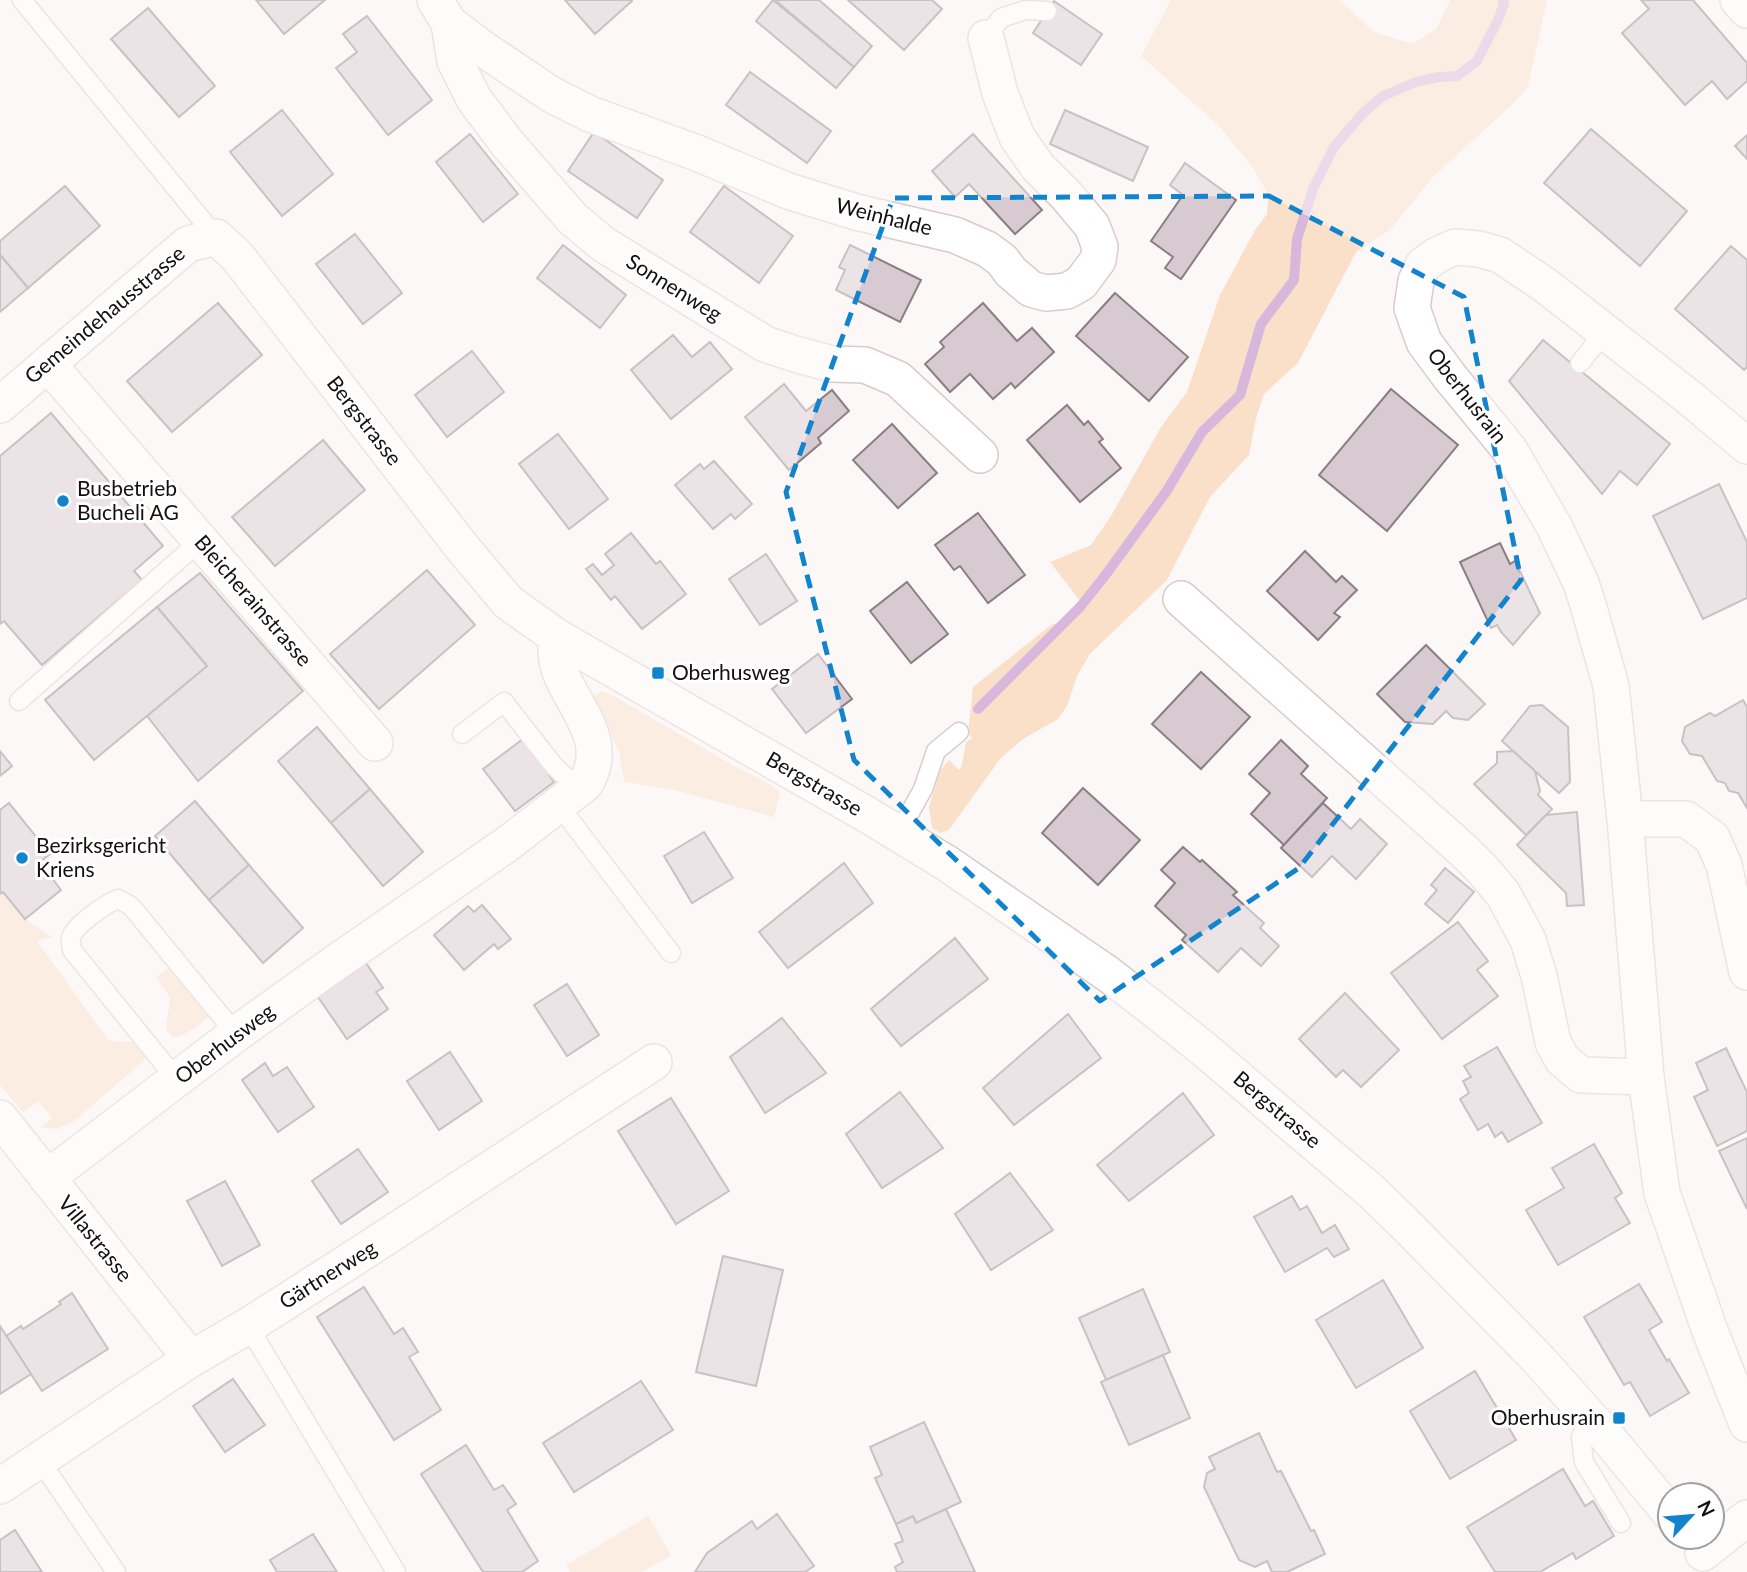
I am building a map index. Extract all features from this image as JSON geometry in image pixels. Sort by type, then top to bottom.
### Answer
[{"type":"street","points":[[1738,0],[1747,10]]},
{"type":"street","name":"Weinhalde","points":[[442,12],[482,48],[552,95],[590,114],[788,191],[856,212],[955,234],[987,248],[1031,289],[1046,293],[1067,291],[1081,283],[1098,260],[1100,247],[1092,226],[1038,167],[1017,137],[1000,93],[986,38]]},
{"type":"street","name":"Sonnenweg","points":[[442,12],[455,61],[474,99],[507,144],[572,218],[603,244],[765,344],[795,355],[832,363],[866,365],[898,379],[980,455]]},
{"type":"street","name":"Gemeindehausstrasse","points":[[0,405],[188,244],[216,237]]},
{"type":"street","name":"Bergstrasse","points":[[216,237],[237,256],[461,547],[508,602],[557,637],[948,864],[1108,974],[1215,1058],[1389,1209],[1531,1351],[1656,1496]]},
{"type":"street","name":"Oberhusrain","points":[[1747,446],[1545,285],[1500,255],[1479,249],[1455,247],[1423,265],[1416,281],[1412,308],[1424,342],[1509,449],[1554,526],[1581,583],[1611,686],[1646,1077],[1662,1194],[1710,1331],[1747,1424]]},
{"type":"street","name":"Bleicherainstrasse","points":[[48,364],[375,743]]},
{"type":"street","points":[[1181,598],[1464,851],[1490,878],[1503,894],[1528,940],[1539,976],[1553,1042],[1562,1059],[1581,1075],[1646,1077]]},
{"type":"street","points":[[557,637],[555,654],[559,668],[586,722],[594,749],[592,773],[571,794]]},
{"type":"street","name":"Oberhusweg","points":[[47,1178],[236,1034],[506,845],[571,794]]},
{"type":"street","points":[[1625,819],[1686,820],[1712,838],[1724,864],[1747,972]]},
{"type":"street","name":"Gärtnerweg","points":[[0,1486],[191,1359],[400,1229],[654,1062]]},
{"type":"street","name":"Villastrasse","points":[[0,1118],[191,1359]]},
{"type":"street","points":[[1704,1554],[1747,1518]]},
{"type":"lane","name":"Bergstrasse","points":[[22,0],[216,237]]},
{"type":"lane","points":[[986,38],[1002,18],[1025,10],[1047,11]]},
{"type":"lane","points":[[1580,363],[1605,332]]},
{"type":"lane","points":[[19,701],[200,541]]},
{"type":"lane","points":[[462,734],[504,702],[554,766],[569,780],[571,794],[671,953]]},
{"type":"lane","points":[[898,834],[923,789],[936,751],[959,732]]},
{"type":"lane","points":[[177,1080],[72,950],[70,939],[74,930],[118,899],[131,906],[236,1034]]},
{"type":"lane","points":[[248,1325],[396,1572]]},
{"type":"lane","points":[[1589,1416],[1581,1437],[1584,1462],[1621,1523]]},
{"type":"lane","points":[[39,1459],[116,1572]]},
{"type":"highlighted area","points":[[1269,196],[1464,297],[1521,580],[1299,868],[1100,1001],[854,760],[786,492],[893,198]]},
{"type":"shaded area","points":[[1171,0],[1339,0],[1374,32],[1413,44],[1437,28],[1450,0],[1547,0],[1528,86],[1518,99],[1433,177],[1390,230],[1356,252],[1298,363],[1264,394],[1249,455],[1210,497],[1167,580],[1090,654],[1077,676],[1067,706],[1058,719],[1023,739],[1000,759],[949,830],[940,833],[932,828],[929,807],[940,771],[949,760],[959,770],[966,742],[972,738],[968,733],[973,687],[1051,625],[1074,616],[1084,606],[1050,562],[1091,545],[1111,516],[1161,427],[1187,392],[1220,295],[1255,230],[1267,214],[1266,191],[1253,168],[1219,126],[1141,56]]},
{"type":"shaded area","points":[[602,691],[780,792],[774,817],[674,790],[624,782],[619,752],[592,697]]},
{"type":"shaded area","points":[[3,892],[25,919],[52,937],[37,941],[109,1041],[145,1042],[145,1060],[73,1122],[57,1129],[41,1127],[52,1118],[38,1101],[23,1113],[0,1085],[0,894]]},
{"type":"shaded area","points":[[176,962],[211,1015],[188,1032],[173,1037],[166,1029],[170,997],[156,977]]},
{"type":"shaded area","points":[[648,1516],[671,1555],[642,1572],[571,1572],[566,1565]]},
{"type":"building","points":[[256,0],[325,0],[284,34]]},
{"type":"building","points":[[565,0],[631,0],[632,1],[595,34]]},
{"type":"building","points":[[773,0],[854,67],[836,88],[756,21]]},
{"type":"building","points":[[775,0],[819,0],[872,46],[854,67]]},
{"type":"building","points":[[848,0],[932,0],[942,9],[904,50]]},
{"type":"building","points":[[1641,0],[1693,0],[1747,63],[1747,81],[1727,99],[1712,81],[1685,105],[1622,33],[1649,9]]},
{"type":"building","points":[[1054,1],[1102,34],[1081,65],[1033,33]]},
{"type":"building","points":[[148,8],[215,86],[179,117],[111,39]]},
{"type":"building","points":[[367,16],[432,100],[388,135],[336,68],[357,52],[343,34]]},
{"type":"building","points":[[750,72],[831,131],[807,163],[726,105]]},
{"type":"building","points":[[282,110],[333,174],[282,216],[230,152]]},
{"type":"building","points":[[1065,110],[1148,147],[1133,181],[1050,144]]},
{"type":"building","points":[[1591,129],[1687,211],[1640,266],[1544,183]]},
{"type":"building","points":[[594,132],[663,180],[637,218],[568,171]]},
{"type":"building","points":[[470,134],[518,194],[483,222],[436,162]]},
{"type":"building","points":[[973,134],[1042,210],[1015,234],[969,184],[955,197],[932,171]]},
{"type":"building","points":[[1747,135],[1747,159],[1735,146]]},
{"type":"building","points":[[1185,163],[1236,200],[1181,279],[1165,268],[1173,257],[1151,241],[1183,195],[1170,185]]},
{"type":"building","points":[[65,186],[100,226],[28,288],[0,255],[0,241]]},
{"type":"building","points":[[724,186],[793,236],[759,283],[690,232]]},
{"type":"building","points":[[355,234],[402,293],[363,324],[316,264]]},
{"type":"building","points":[[563,245],[626,295],[600,328],[537,278]]},
{"type":"building","points":[[850,245],[921,280],[900,322],[836,290],[845,270],[839,267]]},
{"type":"building","points":[[1731,246],[1747,260],[1747,367],[1744,370],[1675,309]]},
{"type":"building","points":[[0,255],[28,288],[0,312]]},
{"type":"building","points":[[1115,293],[1188,357],[1149,401],[1076,336]]},
{"type":"building","points":[[218,303],[262,355],[172,432],[127,381]]},
{"type":"building","points":[[983,303],[1017,341],[1032,328],[1054,352],[1015,388],[1011,383],[993,399],[970,374],[950,392],[925,364],[944,347],[940,342]]},
{"type":"building","points":[[673,335],[692,357],[710,342],[732,369],[671,419],[631,370]]},
{"type":"building","points":[[1543,340],[1670,444],[1637,485],[1620,471],[1602,494],[1509,381]]},
{"type":"building","points":[[472,351],[504,392],[447,437],[415,395]]},
{"type":"building","points":[[784,384],[806,411],[832,390],[849,411],[818,438],[821,443],[789,470],[745,417]]},
{"type":"building","points":[[1391,389],[1458,445],[1387,531],[1319,475]]},
{"type":"building","points":[[1067,405],[1084,425],[1088,421],[1103,439],[1099,442],[1121,468],[1080,502],[1027,440]]},
{"type":"building","name":"Busbetrieb Bucheli AG","points":[[51,413],[163,546],[134,571],[142,580],[42,665],[4,621],[0,624],[0,456]]},
{"type":"building","points":[[892,424],[937,473],[898,508],[853,460]]},
{"type":"building","points":[[558,434],[608,499],[569,529],[519,464]]},
{"type":"building","points":[[323,440],[365,490],[275,566],[232,517]]},
{"type":"building","points":[[714,461],[752,504],[735,519],[731,514],[713,529],[675,485],[700,464],[704,469]]},
{"type":"building","points":[[1719,484],[1747,542],[1747,598],[1703,619],[1653,516]]},
{"type":"building","points":[[978,513],[1025,575],[988,603],[960,566],[954,570],[935,545]]},
{"type":"building","points":[[631,533],[656,564],[660,561],[686,594],[642,629],[615,596],[611,600],[586,569],[593,564],[602,575],[614,565],[605,554]]},
{"type":"building","points":[[1500,543],[1510,564],[1515,561],[1540,613],[1513,645],[1497,625],[1491,628],[1460,562]]},
{"type":"building","points":[[1305,551],[1336,582],[1342,576],[1357,590],[1334,613],[1340,617],[1318,640],[1267,591]]},
{"type":"building","points":[[766,554],[797,601],[760,625],[729,579]]},
{"type":"building","points":[[427,570],[475,625],[379,709],[330,654]]},
{"type":"building","points":[[200,573],[303,691],[198,781],[147,716],[207,666],[157,607]]},
{"type":"building","points":[[907,582],[948,634],[911,663],[870,611]]},
{"type":"building","points":[[157,607],[207,666],[94,760],[45,700]]},
{"type":"building","points":[[1426,645],[1485,704],[1468,720],[1453,718],[1446,711],[1433,724],[1405,722],[1377,694]]},
{"type":"building","points":[[818,654],[852,699],[806,733],[772,689]]},
{"type":"building","points":[[1201,672],[1250,717],[1201,769],[1152,724]]},
{"type":"building","points":[[1743,700],[1747,707],[1747,808],[1738,793],[1729,791],[1725,783],[1717,781],[1702,756],[1690,754],[1682,741],[1685,727],[1710,713],[1715,716]]},
{"type":"building","points":[[1542,705],[1568,727],[1570,782],[1559,793],[1502,741],[1530,706]]},
{"type":"building","points":[[317,727],[370,789],[331,823],[278,761]]},
{"type":"building","points":[[523,739],[554,782],[515,811],[483,769]]},
{"type":"building","points":[[1281,740],[1308,766],[1301,774],[1327,798],[1284,845],[1251,814],[1270,793],[1249,774]]},
{"type":"building","points":[[0,751],[12,766],[0,776]]},
{"type":"building","points":[[1513,751],[1535,771],[1540,791],[1538,795],[1552,809],[1526,835],[1474,784],[1497,763],[1497,752]]},
{"type":"building","points":[[1083,788],[1140,840],[1098,885],[1042,833]]},
{"type":"building","points":[[370,789],[423,852],[383,886],[331,823]]},
{"type":"building","points":[[195,801],[249,865],[209,900],[155,836]]},
{"type":"building","name":"Bezirksgericht Kriens","points":[[9,803],[50,854],[40,862],[61,890],[25,919],[3,892],[0,894],[0,810]]},
{"type":"building","points":[[1323,803],[1351,829],[1360,819],[1387,844],[1356,879],[1332,856],[1312,877],[1281,848]]},
{"type":"building","points":[[1577,812],[1584,905],[1567,906],[1566,893],[1517,845],[1546,815]]},
{"type":"building","points":[[704,832],[733,878],[692,903],[664,856]]},
{"type":"building","points":[[1183,847],[1200,862],[1202,860],[1237,892],[1233,895],[1264,923],[1260,928],[1279,946],[1261,966],[1241,948],[1218,972],[1182,940],[1186,935],[1155,906],[1175,883],[1161,870]]},
{"type":"building","points":[[844,863],[873,903],[788,968],[759,932]]},
{"type":"building","points":[[249,865],[303,928],[263,963],[209,900]]},
{"type":"building","points":[[1445,868],[1474,892],[1448,923],[1425,904],[1437,890],[1431,885]]},
{"type":"building","points":[[482,905],[511,939],[498,949],[494,944],[464,970],[434,935],[468,906],[474,912]]},
{"type":"building","points":[[1458,922],[1488,961],[1477,970],[1498,996],[1442,1039],[1391,973]]},
{"type":"building","points":[[955,938],[988,979],[901,1046],[871,1009]]},
{"type":"building","points":[[366,963],[383,988],[376,992],[388,1009],[347,1039],[318,997]]},
{"type":"building","points":[[567,984],[599,1035],[567,1056],[534,1005]]},
{"type":"building","points":[[1345,993],[1399,1050],[1361,1087],[1343,1070],[1336,1077],[1299,1039]]},
{"type":"building","points":[[1068,1014],[1101,1058],[1014,1125],[983,1088]]},
{"type":"building","points":[[782,1018],[826,1073],[765,1113],[730,1057]]},
{"type":"building","points":[[1497,1047],[1542,1123],[1508,1142],[1502,1132],[1495,1137],[1488,1124],[1478,1130],[1460,1099],[1469,1093],[1463,1081],[1471,1077],[1464,1066]]},
{"type":"building","points":[[1726,1048],[1747,1092],[1747,1131],[1717,1146],[1694,1097],[1708,1090],[1696,1063]]},
{"type":"building","points":[[450,1052],[482,1101],[439,1130],[407,1081]]},
{"type":"building","points":[[265,1063],[273,1076],[287,1067],[314,1107],[278,1132],[242,1080]]},
{"type":"building","points":[[900,1092],[943,1148],[882,1188],[846,1134]]},
{"type":"building","points":[[1183,1093],[1214,1135],[1129,1201],[1097,1165]]},
{"type":"building","points":[[671,1098],[729,1191],[676,1224],[618,1131]]},
{"type":"building","points":[[1747,1138],[1747,1209],[1719,1151]]},
{"type":"building","points":[[1594,1144],[1622,1193],[1615,1198],[1630,1223],[1558,1265],[1526,1210],[1564,1188],[1552,1168]]},
{"type":"building","points":[[358,1149],[388,1192],[341,1224],[312,1181]]},
{"type":"building","points":[[1010,1173],[1053,1230],[991,1270],[955,1214]]},
{"type":"building","points":[[225,1181],[260,1245],[222,1266],[187,1201]]},
{"type":"building","points":[[1292,1196],[1300,1210],[1307,1206],[1322,1233],[1335,1225],[1349,1249],[1334,1257],[1327,1248],[1285,1272],[1254,1217]]},
{"type":"building","points":[[723,1256],[783,1270],[756,1386],[696,1372]]},
{"type":"building","points":[[1383,1280],[1423,1348],[1356,1388],[1316,1320]]},
{"type":"building","points":[[1639,1284],[1662,1322],[1649,1330],[1689,1393],[1650,1416],[1630,1382],[1624,1385],[1584,1317]]},
{"type":"building","points":[[364,1287],[394,1334],[403,1328],[418,1352],[409,1357],[441,1410],[394,1440],[317,1317]]},
{"type":"building","points":[[1143,1289],[1170,1352],[1106,1380],[1079,1318]]},
{"type":"building","points":[[72,1293],[108,1349],[42,1391],[6,1336],[21,1326],[23,1329],[61,1304],[59,1302]]},
{"type":"building","points":[[0,1326],[31,1374],[0,1394]]},
{"type":"building","points":[[1163,1355],[1190,1418],[1129,1445],[1101,1382]]},
{"type":"building","points":[[1475,1371],[1516,1440],[1450,1479],[1410,1411]]},
{"type":"building","points":[[233,1379],[265,1425],[225,1452],[193,1406]]},
{"type":"building","points":[[641,1381],[673,1430],[574,1492],[543,1443]]},
{"type":"building","points":[[924,1422],[961,1502],[916,1523],[913,1516],[896,1524],[875,1478],[882,1475],[870,1447]]},
{"type":"building","points":[[1259,1433],[1277,1472],[1281,1471],[1325,1554],[1287,1572],[1272,1572],[1267,1561],[1255,1567],[1239,1560],[1204,1487],[1207,1473],[1215,1469],[1209,1457]]},
{"type":"building","points":[[466,1445],[494,1490],[503,1485],[516,1504],[507,1510],[538,1561],[522,1572],[483,1572],[421,1474]]},
{"type":"building","points":[[1563,1469],[1585,1506],[1593,1501],[1614,1536],[1576,1559],[1573,1553],[1540,1572],[1495,1572],[1467,1527]]},
{"type":"building","points":[[946,1509],[975,1572],[897,1572],[895,1567],[903,1562],[895,1544],[903,1541],[896,1524],[913,1516],[916,1523]]},
{"type":"building","points":[[777,1514],[814,1566],[805,1572],[695,1572],[707,1553],[752,1521],[757,1529]]},
{"type":"building","points":[[15,1530],[42,1572],[0,1572],[0,1540]]},
{"type":"building","points":[[313,1534],[337,1572],[277,1572],[270,1560]]},
{"type":"waterway","points":[[978,709],[1080,607],[1166,492],[1202,432],[1240,395],[1261,324],[1294,280],[1297,239],[1313,189],[1334,147],[1363,113],[1383,96],[1416,82],[1457,76],[1477,61],[1498,20],[1503,0]]},
{"type":"place","name":"Busbetrieb Bucheli AG","points":[[63,501]]},
{"type":"place","name":"Oberhusweg","points":[[658,673]]},
{"type":"place","name":"Bezirksgericht Kriens","points":[[22,858]]},
{"type":"place","name":"Oberhusrain","points":[[1619,1418]]}]
